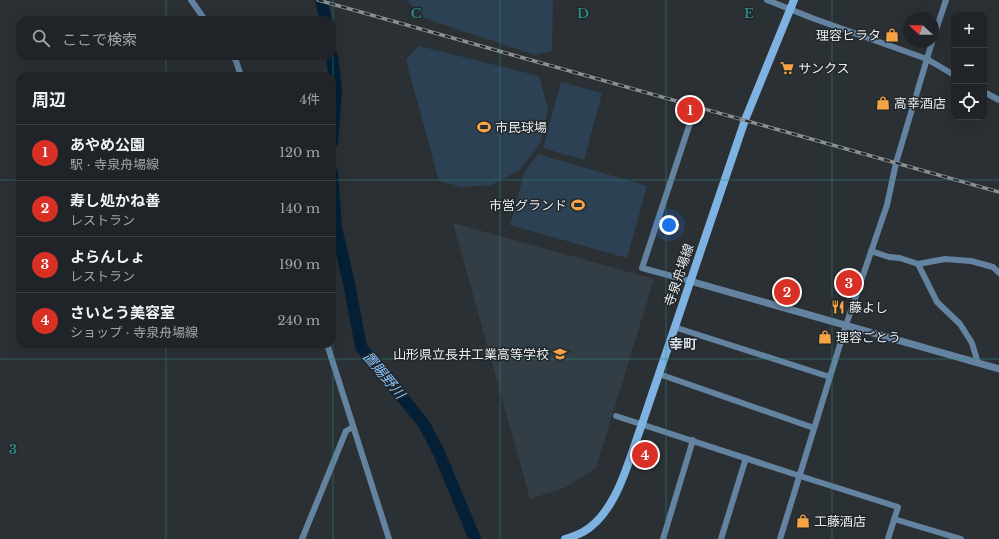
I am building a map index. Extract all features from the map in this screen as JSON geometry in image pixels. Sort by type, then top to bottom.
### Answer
[{"type":"main road","name":"寺泉舟場線","points":[[566,539],[582,533],[596,522],[613,501],[642,424],[745,120],[794,0]]},
{"type":"street","points":[[191,0],[203,16]]},
{"type":"street","points":[[767,0],[926,59],[951,73]]},
{"type":"street","points":[[939,22],[946,0]]},
{"type":"street","points":[[780,539],[846,325],[887,205],[896,163],[930,48]]},
{"type":"street","points":[[235,60],[240,72]]},
{"type":"street","points":[[987,94],[999,100]]},
{"type":"street","points":[[693,114],[642,268],[999,369]]},
{"type":"street","points":[[871,251],[918,264],[945,259],[971,261],[993,267],[999,273]]},
{"type":"street","points":[[918,264],[937,302],[960,324],[972,343],[978,363]]},
{"type":"street","points":[[674,327],[830,378]]},
{"type":"street","points":[[328,348],[389,539]]},
{"type":"street","points":[[659,374],[814,428]]},
{"type":"street","points":[[616,416],[898,507],[888,539]]},
{"type":"street","points":[[302,539],[346,431],[353,427]]},
{"type":"street","points":[[662,539],[693,440]]},
{"type":"street","points":[[721,539],[746,458]]},
{"type":"street","points":[[894,519],[962,539]]},
{"type":"shaded area","points":[[407,0],[553,0],[552,51],[535,55],[424,18]]},
{"type":"shaded area","name":"市民球場","points":[[419,46],[539,76],[548,109],[540,144],[520,170],[491,185],[462,187],[439,181],[406,60]]},
{"type":"shaded area","points":[[561,82],[602,93],[584,160],[543,148]]},
{"type":"shaded area","name":"市営グランド","points":[[538,154],[647,186],[627,258],[510,225],[525,171]]},
{"type":"shaded area","name":"山形県立長井工業高等学校","points":[[453,223],[654,279],[596,468],[564,488],[530,499]]},
{"type":"waterway","name":"置賜野川","points":[[321,0],[325,16]]},
{"type":"waterway","name":"置賜野川","points":[[332,60],[334,72]]},
{"type":"waterway","name":"置賜野川","points":[[336,228],[349,283],[361,347],[424,424],[439,453],[475,539]]},
{"type":"railway","points":[[318,0],[999,192]]},
{"type":"place","name":"理容ヒラタ","points":[[892,35]]},
{"type":"place","name":"サンクス","points":[[787,68]]},
{"type":"place","name":"高幸酒店","points":[[883,103]]},
{"type":"place","name":"あやめ公園","points":[[690,110]]},
{"type":"place","name":"市民球場","points":[[484,127]]},
{"type":"place","name":"市営グランド","points":[[578,205]]},
{"type":"place","name":"よらんしょ","points":[[849,283]]},
{"type":"place","name":"寿し処かね善","points":[[787,292]]},
{"type":"place","name":"藤よし","points":[[838,307]]},
{"type":"place","name":"理容ごとう","points":[[825,337]]},
{"type":"place","name":"山形県立長井工業高等学校","points":[[560,354]]},
{"type":"place","name":"さいとう美容室","points":[[645,455]]},
{"type":"place","name":"工藤酒店","points":[[803,521]]},
{"type":"district","name":"幸町","points":[[683,344]]}]
